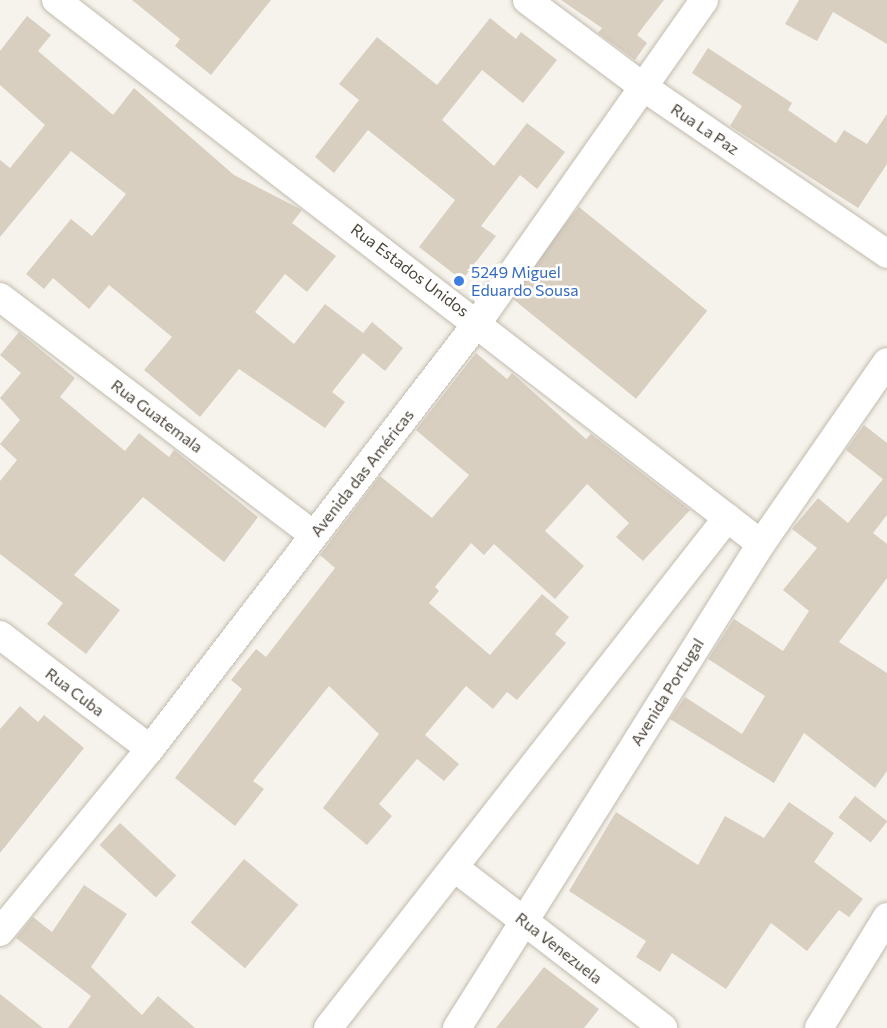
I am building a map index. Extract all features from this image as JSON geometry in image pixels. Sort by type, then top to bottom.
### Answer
[{"type":"street","name":"Rua Estados Unidos","points":[[56,0],[478,322],[761,544]]},
{"type":"street","name":"Rua La Paz","points":[[527,0],[642,86],[887,254]]},
{"type":"street","name":"Avenida das Américas","points":[[0,932],[150,749],[478,322],[704,0]]},
{"type":"street","name":"Rua Guatemala","points":[[0,297],[314,535]]},
{"type":"street","name":"Avenida Portugal","points":[[457,1028],[761,544],[887,362]]},
{"type":"street","points":[[328,1028],[456,869],[727,518]]},
{"type":"street","name":"Rua Cuba","points":[[0,635],[150,749]]},
{"type":"street","name":"Rua Venezuela","points":[[456,869],[663,1028]]},
{"type":"street","points":[[819,1028],[887,917]]},
{"type":"building","points":[[132,0],[271,0],[211,75],[175,46],[180,39]]},
{"type":"building","points":[[561,0],[664,0],[637,35],[647,43],[635,60],[598,33],[602,28]]},
{"type":"building","points":[[799,0],[887,0],[887,44],[833,12],[817,41],[785,24]]},
{"type":"building","points":[[27,16],[51,35],[38,51],[113,115],[134,88],[234,175],[302,210],[292,223],[336,256],[307,292],[285,274],[255,312],[294,344],[325,304],[363,333],[372,322],[403,348],[385,371],[363,353],[332,392],[345,402],[325,428],[239,369],[200,417],[144,370],[172,337],[109,285],[89,309],[53,278],[44,289],[26,274],[71,219],[92,236],[126,194],[71,151],[0,237],[0,160],[10,168],[45,125],[0,85],[0,51]]},
{"type":"building","points":[[490,18],[516,39],[521,32],[557,60],[523,103],[482,70],[442,120],[494,166],[527,123],[565,152],[537,189],[520,175],[481,226],[496,236],[462,280],[419,247],[455,200],[368,130],[334,173],[315,157],[359,100],[339,84],[377,37],[437,85]]},
{"type":"building","points":[[708,48],[792,103],[788,110],[836,143],[844,130],[867,144],[887,114],[887,164],[858,208],[730,126],[742,106],[692,73]]},
{"type":"building","points":[[579,207],[707,311],[636,399],[508,295]]},
{"type":"building","points":[[19,332],[75,378],[60,397],[125,451],[139,433],[169,457],[174,450],[258,517],[224,562],[143,497],[74,575],[120,610],[86,654],[47,624],[63,603],[0,554],[0,481],[17,460],[0,444],[20,420],[0,398],[21,373],[0,355]]},
{"type":"building","points":[[476,353],[507,379],[512,373],[586,439],[591,434],[690,510],[643,561],[616,537],[629,523],[587,484],[545,531],[584,566],[555,599],[494,544],[484,555],[471,543],[435,587],[439,591],[429,603],[490,655],[542,594],[569,617],[555,634],[566,643],[517,700],[507,692],[493,709],[466,686],[425,735],[459,764],[444,781],[417,759],[379,804],[392,816],[367,845],[323,808],[379,734],[329,686],[253,781],[264,789],[235,826],[175,778],[242,689],[231,680],[256,649],[266,657],[335,568],[320,555],[380,476],[432,518],[469,475],[416,430]]},
{"type":"building","points":[[864,425],[887,443],[887,515],[873,533],[887,544],[887,578],[839,642],[887,673],[887,771],[875,788],[804,733],[774,783],[670,719],[685,697],[742,734],[765,696],[708,659],[734,619],[783,651],[809,611],[783,590],[817,548],[792,529],[818,498],[848,523],[883,479],[846,450]]},
{"type":"building","points":[[20,706],[38,722],[44,715],[84,748],[0,853],[0,729]]},
{"type":"building","points":[[855,796],[887,821],[871,843],[838,817]]},
{"type":"building","points":[[789,802],[834,833],[814,862],[863,899],[849,917],[839,910],[807,951],[771,923],[726,989],[672,953],[660,972],[636,957],[646,941],[569,891],[616,812],[698,865],[725,816],[764,838]]},
{"type":"building","points":[[120,823],[176,876],[156,897],[100,845]]},
{"type":"building","points":[[244,859],[298,905],[245,968],[191,923]]},
{"type":"building","points":[[84,885],[127,914],[91,967],[142,1015],[158,996],[195,1028],[68,1028],[91,996],[16,938],[33,917],[52,932]]},
{"type":"building","points":[[544,967],[599,1009],[584,1028],[496,1028]]},
{"type":"building","points":[[0,994],[43,1028],[0,1028]]},
{"type":"place","name":"5249 Miguel Eduardo Sousa","points":[[459,281]]}]
